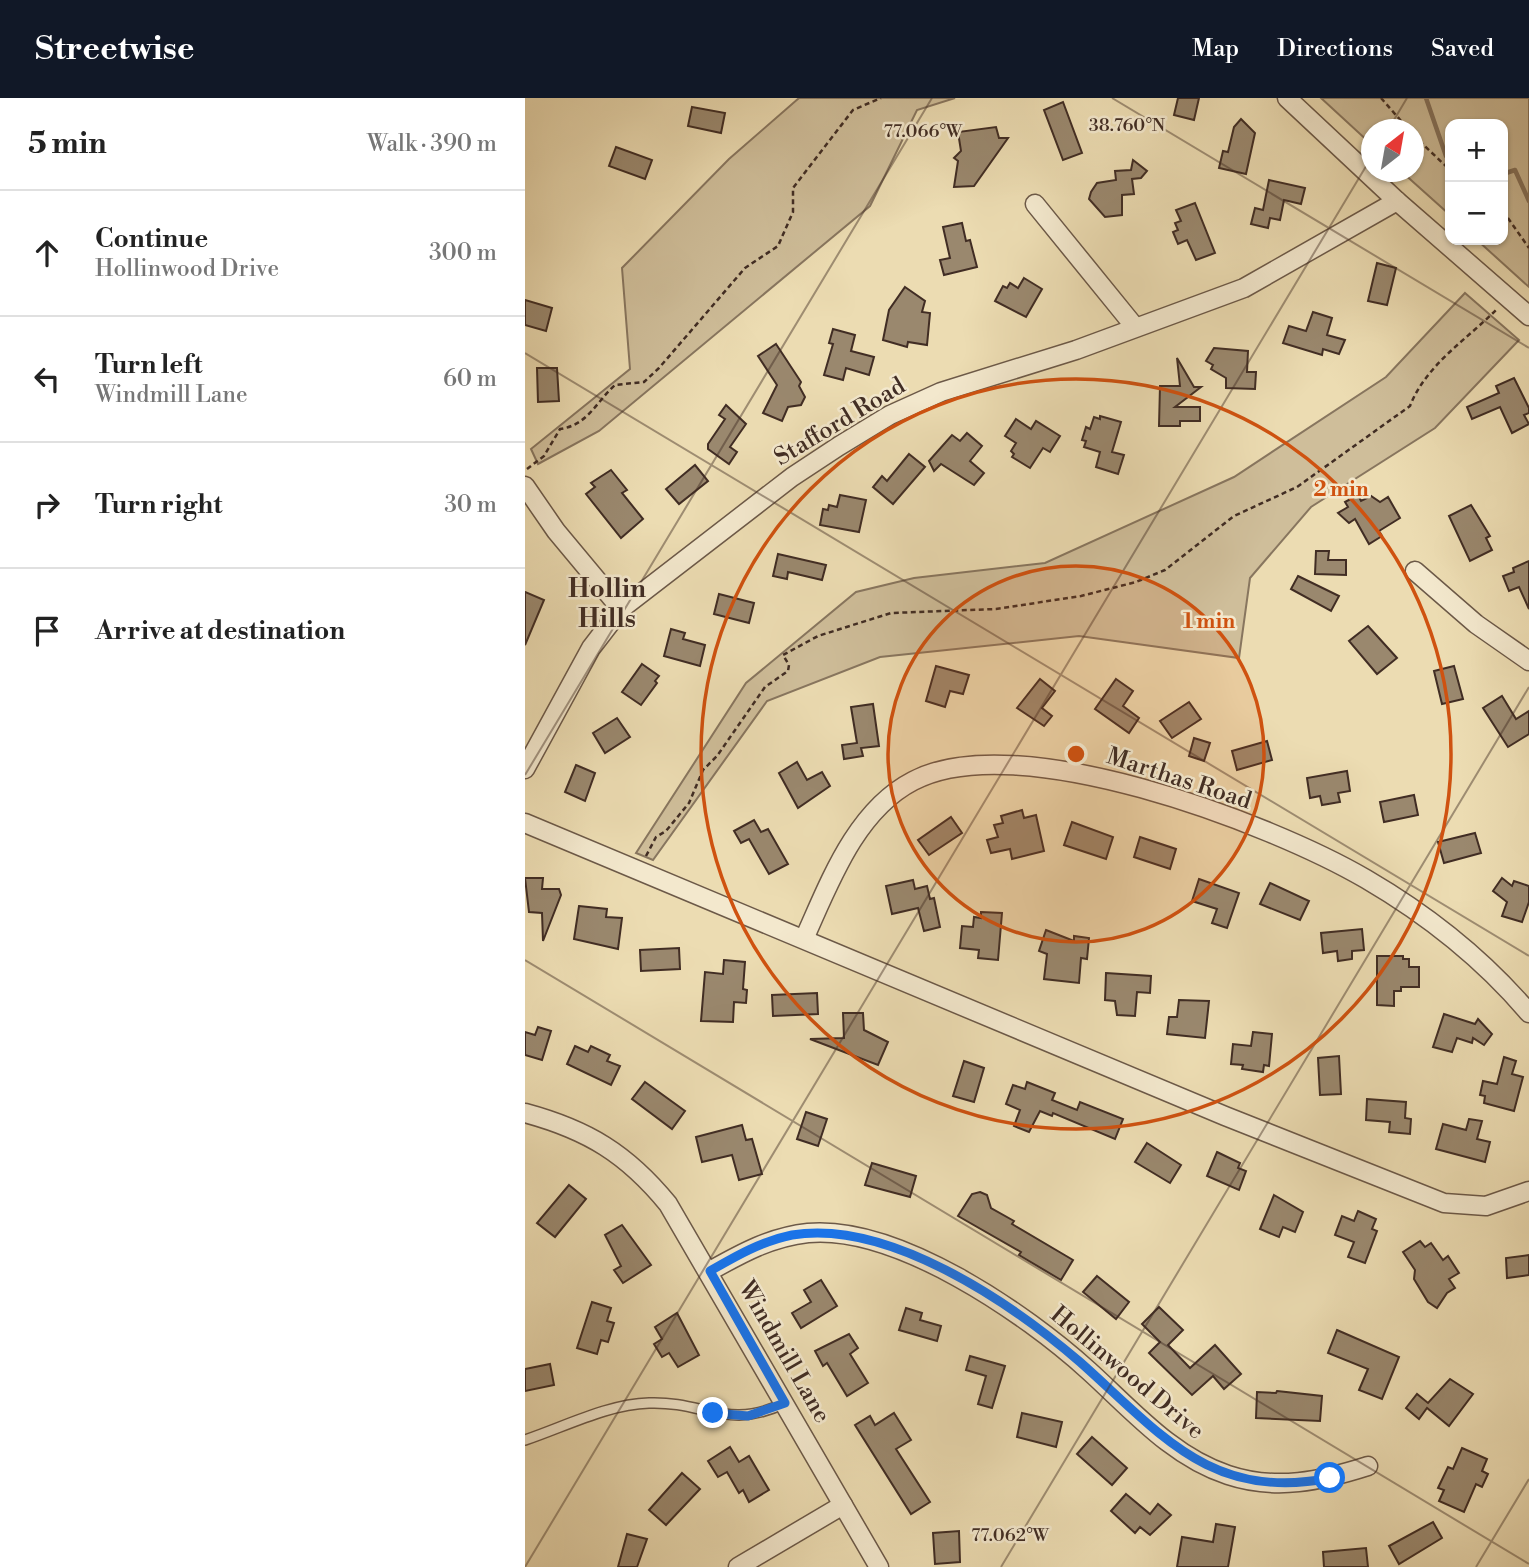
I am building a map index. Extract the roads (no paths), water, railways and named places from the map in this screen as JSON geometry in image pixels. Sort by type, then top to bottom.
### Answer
[{"type":"street","points":[[1287,98],[1397,201],[1529,316]]},
{"type":"street","name":"Stafford Road","points":[[525,769],[591,648],[621,609],[792,477],[890,415],[941,392],[1076,350],[1244,288],[1397,201]]},
{"type":"street","points":[[1035,204],[1135,327]]},
{"type":"street","points":[[525,486],[556,531],[621,609]]},
{"type":"street","points":[[1415,571],[1476,624],[1529,661]]},
{"type":"street","name":"Marthas Road","points":[[804,939],[860,828],[883,802],[911,781],[944,768],[969,763],[1011,763],[1052,768],[1143,789],[1303,847],[1334,861],[1432,923],[1492,974],[1529,1013]]},
{"type":"street","points":[[525,823],[1249,1126],[1444,1203],[1486,1206],[1529,1191]]},
{"type":"street","name":"Windmill Lane","points":[[525,1113],[565,1124],[603,1143],[628,1161],[668,1204],[710,1271],[879,1567]]},
{"type":"street","name":"Hollinwood Drive","points":[[710,1271],[756,1246],[791,1236],[830,1233],[870,1239],[938,1268],[1016,1314],[1078,1361],[1170,1444],[1208,1468],[1247,1480],[1285,1484],[1330,1478],[1368,1466]]},
{"type":"street","points":[[738,1567],[843,1505]]},
{"type":"lane","points":[[525,1440],[610,1411],[646,1403],[691,1406],[730,1417],[765,1412],[785,1403]]},
{"type":"waterway","points":[[1426,98],[1445,153]]},
{"type":"waterway","points":[[1508,172],[1515,170],[1529,201]]},
{"type":"district","name":"Hollin Hills","points":[[607,604]]}]
